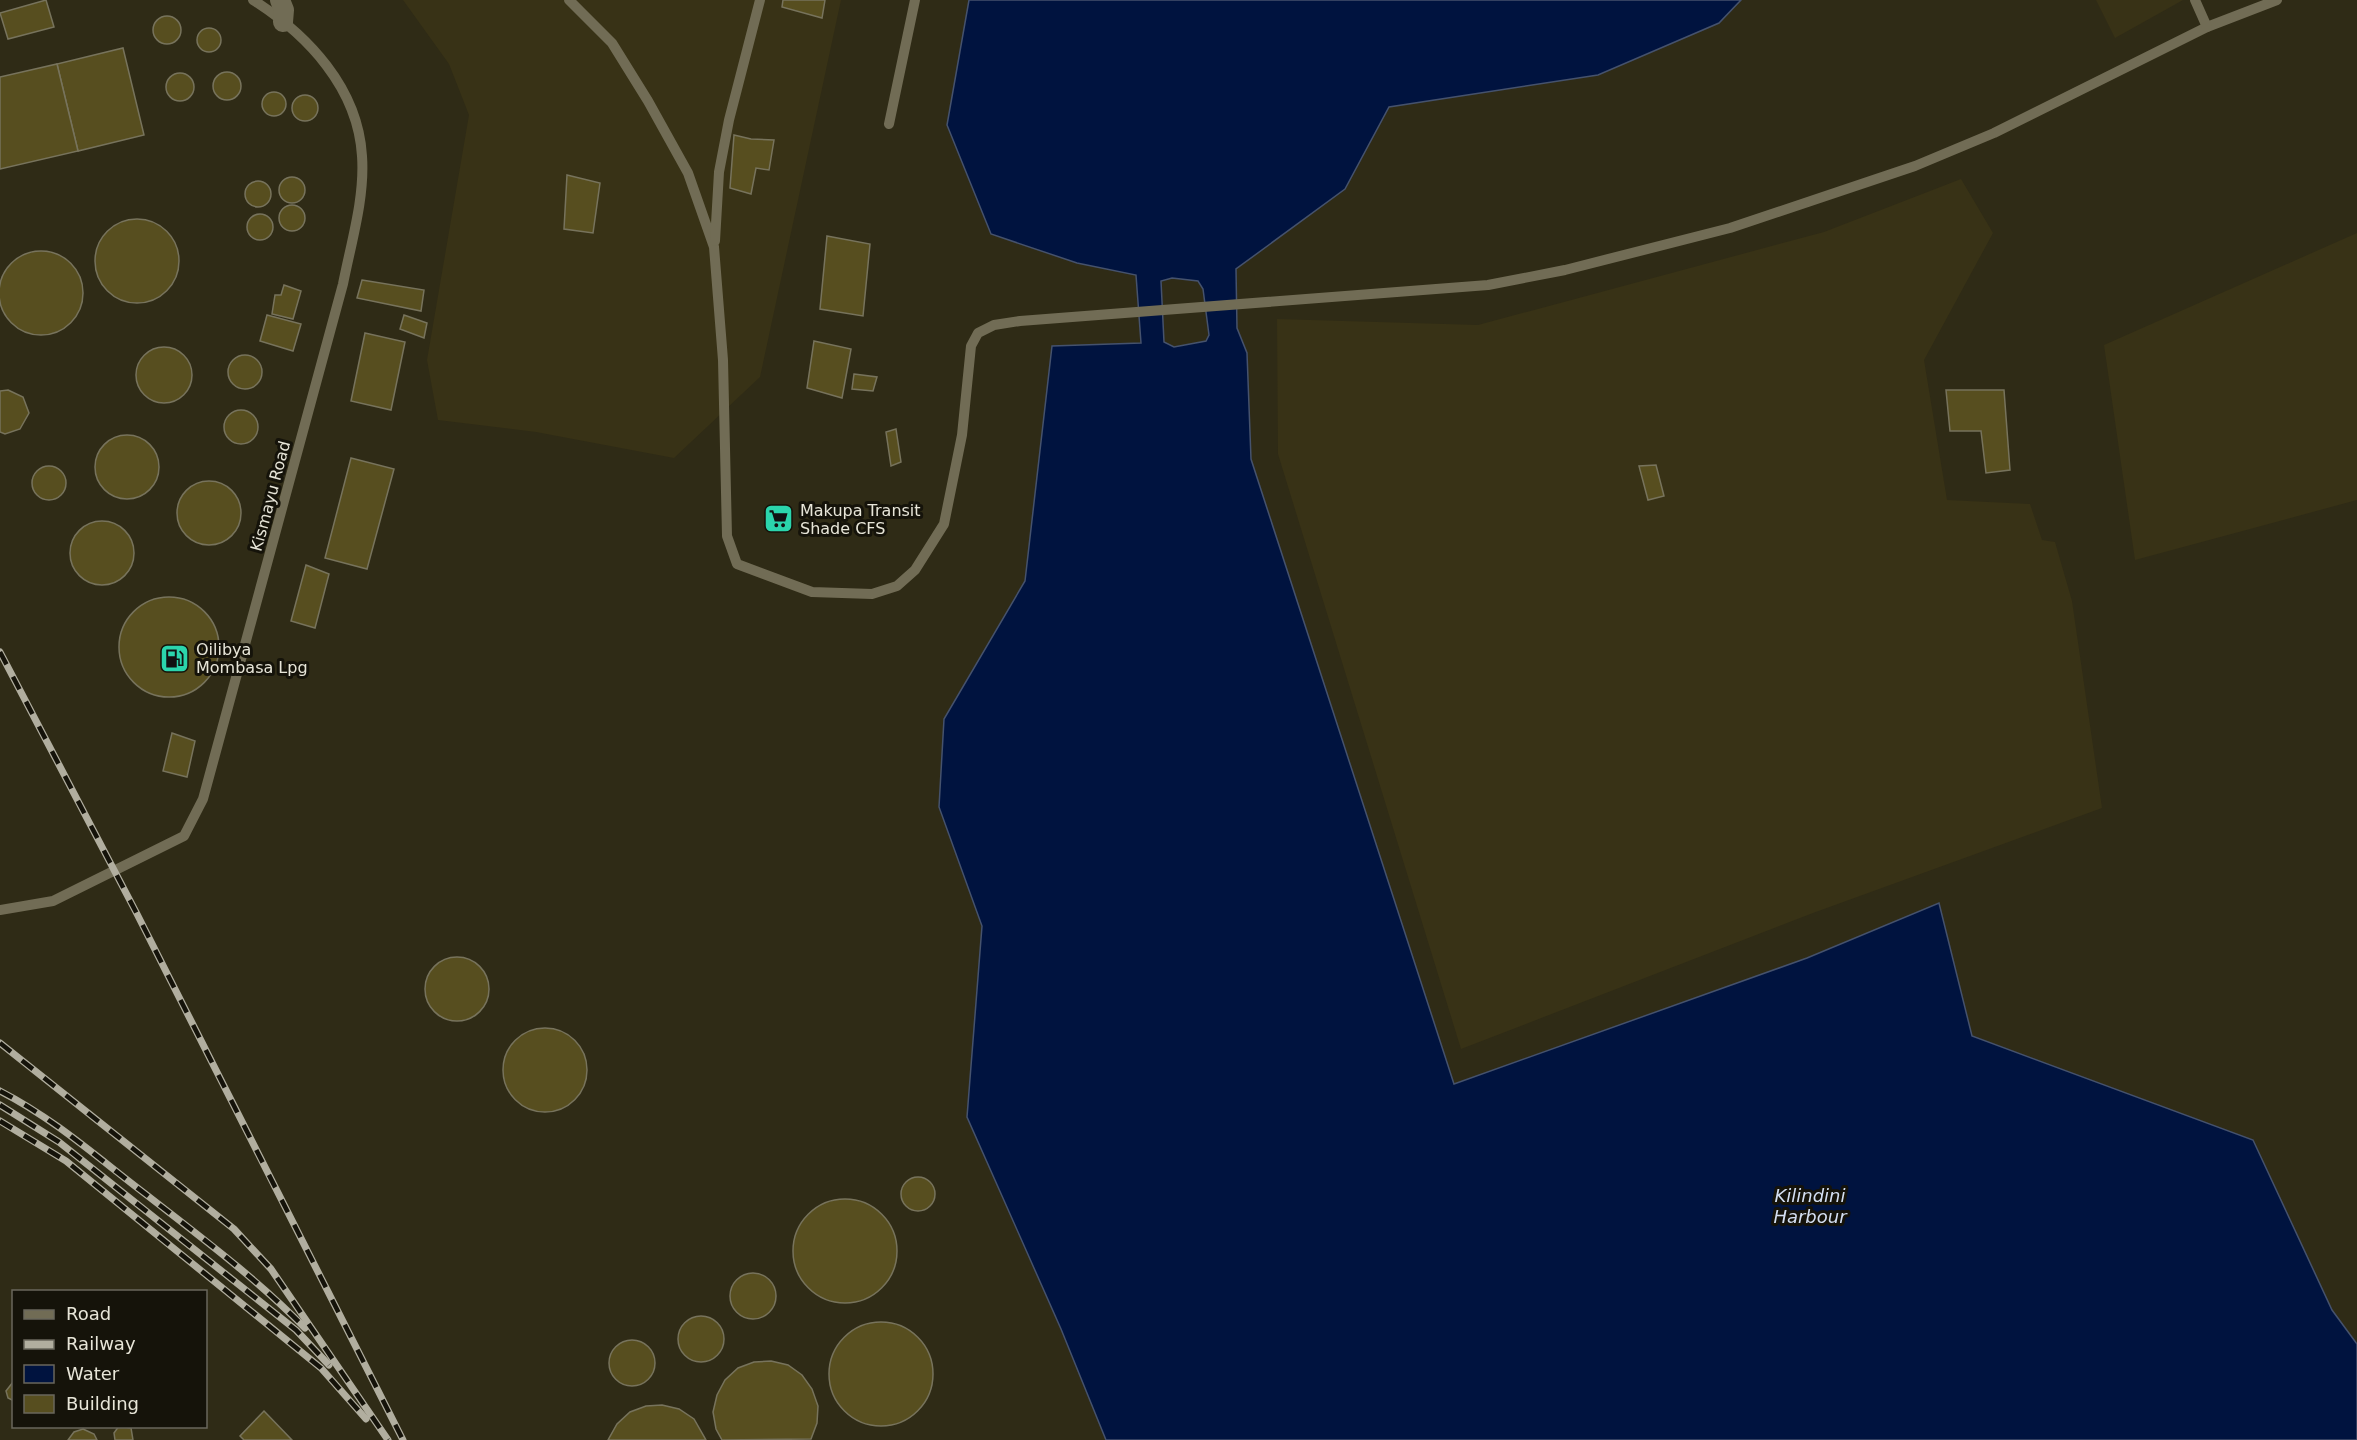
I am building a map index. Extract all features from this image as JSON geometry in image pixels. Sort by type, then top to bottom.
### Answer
[{"type":"street","points":[[280,0],[284,10],[284,22]]},
{"type":"lane","name":"Kismayu Road","points":[[0,910],[53,901],[184,836],[203,799],[343,284],[358,209],[362,158],[358,130],[348,101],[324,61],[302,36],[253,0]]},
{"type":"lane","points":[[569,0],[612,43],[648,101],[688,172],[714,247]]},
{"type":"lane","points":[[760,0],[729,120],[719,172],[714,247],[723,360],[727,536],[737,564],[812,592],[872,594],[897,586],[915,570],[944,524],[962,435],[971,346],[978,333],[994,326],[1020,321],[1488,285],[1565,270],[1730,228],[1915,166],[1994,134],[2207,27],[2277,0]]},
{"type":"lane","points":[[889,124],[915,0]]},
{"type":"lane","points":[[2195,0],[2207,27]]},
{"type":"shaded area","points":[[403,0],[841,0],[760,377],[674,458],[536,432],[438,420],[427,360],[469,115],[449,64]]},
{"type":"shaded area","points":[[2096,0],[2183,0],[2115,38]]},
{"type":"shaded area","points":[[1961,179],[1993,233],[1924,360],[1947,500],[2030,504],[2042,540],[2055,542],[2072,601],[2102,808],[1813,913],[1461,1049],[1278,454],[1277,319],[1478,325],[1824,232]]},
{"type":"shaded area","points":[[2357,233],[2357,500],[2135,560],[2104,345]]},
{"type":"water","name":"Kilindini Harbour","points":[[969,0],[1741,0],[1719,23],[1598,75],[1389,107],[1345,189],[1236,269],[1237,328],[1247,353],[1251,459],[1454,1084],[1807,958],[1939,903],[1972,1036],[2253,1140],[2332,1310],[2357,1344],[2357,1440],[1106,1440],[1061,1329],[967,1117],[982,926],[939,807],[944,719],[1025,581],[1052,346],[1141,343],[1136,275],[1077,263],[991,234],[947,125]],"holes":[[[1172,278],[1198,281],[1203,289],[1209,335],[1206,341],[1174,347],[1164,342],[1161,281]]]},
{"type":"building","points":[[46,0],[54,27],[8,39],[0,13]]},
{"type":"building","points":[[783,0],[825,0],[822,18],[782,7]]},
{"type":"building","points":[[167,16],[177,20],[181,30],[177,40],[167,44],[157,40],[153,30],[157,20]]},
{"type":"building","points":[[209,28],[214,29],[220,35],[220,45],[214,51],[209,52],[204,51],[198,45],[197,40],[198,35],[204,29]]},
{"type":"building","points":[[123,48],[144,135],[78,151],[57,64]]},
{"type":"building","points":[[57,64],[78,151],[0,169],[0,77]]},
{"type":"building","points":[[227,72],[237,76],[241,86],[237,96],[227,100],[217,96],[213,86],[217,76]]},
{"type":"building","points":[[180,73],[190,77],[194,87],[190,97],[180,101],[170,97],[166,87],[170,77]]},
{"type":"building","points":[[274,92],[282,96],[286,104],[282,112],[274,116],[266,112],[262,104],[266,96]]},
{"type":"building","points":[[305,95],[314,99],[318,108],[314,117],[305,121],[296,117],[292,108],[296,99]]},
{"type":"building","points":[[734,135],[751,139],[774,140],[769,170],[756,168],[751,194],[730,188]]},
{"type":"building","points":[[567,175],[600,183],[593,233],[564,229]]},
{"type":"building","points":[[292,177],[301,181],[305,190],[301,199],[292,203],[283,199],[279,190],[283,181]]},
{"type":"building","points":[[258,181],[267,185],[271,194],[267,203],[258,207],[249,203],[245,194],[249,185]]},
{"type":"building","points":[[292,205],[301,209],[305,218],[301,227],[292,231],[283,227],[279,218],[283,209]]},
{"type":"building","points":[[260,214],[269,218],[273,227],[269,236],[260,240],[251,236],[247,227],[251,218]]},
{"type":"building","points":[[137,219],[153,222],[172,238],[179,261],[176,277],[160,296],[137,303],[121,300],[102,284],[95,261],[98,245],[114,226]]},
{"type":"building","points":[[827,236],[870,244],[863,316],[820,309]]},
{"type":"building","points":[[41,251],[64,258],[76,270],[83,293],[76,316],[64,328],[41,335],[18,328],[6,316],[-1,293],[6,270],[18,258]]},
{"type":"building","points":[[362,280],[424,290],[421,311],[357,298]]},
{"type":"building","points":[[284,285],[301,291],[293,319],[272,314],[275,295],[281,295]]},
{"type":"building","points":[[267,315],[301,324],[293,351],[260,341]]},
{"type":"building","points":[[404,315],[427,323],[424,338],[400,329]]},
{"type":"building","points":[[365,333],[405,342],[391,410],[351,401]]},
{"type":"building","points":[[814,341],[851,349],[842,398],[807,388]]},
{"type":"building","points":[[164,347],[184,355],[192,375],[184,395],[164,403],[144,395],[136,375],[144,355]]},
{"type":"building","points":[[245,355],[257,360],[262,372],[257,384],[245,389],[233,384],[228,372],[233,360]]},
{"type":"building","points":[[854,374],[877,377],[873,391],[852,389]]},
{"type":"building","points":[[8,390],[23,397],[29,413],[20,429],[5,434],[0,432],[0,391]]},
{"type":"building","points":[[1946,390],[2004,390],[2010,470],[1986,473],[1981,431],[1950,431]]},
{"type":"building","points":[[241,410],[253,415],[258,427],[253,439],[241,444],[229,439],[224,427],[229,415]]},
{"type":"building","points":[[896,429],[901,462],[891,466],[886,432]]},
{"type":"building","points":[[121,435],[133,435],[150,444],[157,455],[159,467],[157,479],[150,490],[133,499],[121,499],[109,494],[100,485],[95,473],[95,461],[100,449],[109,440]]},
{"type":"building","points":[[351,458],[394,469],[367,569],[325,558]]},
{"type":"building","points":[[1656,465],[1664,496],[1648,500],[1639,466]]},
{"type":"building","points":[[49,466],[61,471],[66,483],[61,495],[49,500],[37,495],[32,483],[37,471]]},
{"type":"building","points":[[203,481],[215,481],[232,490],[239,501],[241,513],[239,525],[232,536],[215,545],[203,545],[191,540],[182,531],[177,519],[177,507],[182,495],[191,486]]},
{"type":"building","points":[[96,521],[108,521],[125,530],[132,541],[134,553],[132,565],[125,576],[108,585],[96,585],[84,580],[75,571],[70,559],[70,547],[75,535],[84,526]]},
{"type":"building","points":[[306,565],[329,574],[315,628],[291,621]]},
{"type":"building","points":[[169,597],[197,605],[211,619],[219,647],[211,675],[197,689],[169,697],[141,689],[127,675],[119,647],[127,619],[141,605]]},
{"type":"building","points":[[172,733],[195,741],[187,777],[163,771]]},
{"type":"building","points":[[451,957],[463,957],[480,966],[487,977],[489,989],[487,1001],[480,1012],[463,1021],[451,1021],[439,1016],[430,1007],[425,995],[425,983],[430,971],[439,962]]},
{"type":"building","points":[[537,1028],[553,1028],[569,1035],[580,1046],[587,1062],[584,1086],[575,1100],[553,1112],[537,1112],[521,1105],[510,1094],[503,1078],[503,1062],[510,1046],[521,1035]]},
{"type":"building","points":[[918,1177],[930,1182],[935,1194],[930,1206],[918,1211],[906,1206],[901,1194],[906,1182]]},
{"type":"building","points":[[845,1199],[865,1203],[882,1214],[893,1231],[897,1251],[893,1271],[882,1288],[865,1299],[845,1303],[825,1299],[808,1288],[797,1271],[793,1251],[797,1231],[808,1214],[825,1203]]},
{"type":"building","points":[[753,1273],[769,1280],[776,1296],[769,1312],[753,1319],[737,1312],[730,1296],[737,1280]]},
{"type":"building","points":[[701,1316],[717,1323],[724,1339],[717,1355],[701,1362],[685,1355],[678,1339],[685,1323]]},
{"type":"building","points":[[881,1322],[901,1326],[918,1337],[929,1354],[933,1374],[929,1394],[918,1411],[901,1422],[881,1426],[861,1422],[844,1411],[833,1394],[829,1374],[833,1354],[844,1337],[861,1326]]},
{"type":"building","points":[[632,1340],[648,1347],[655,1363],[648,1379],[632,1386],[616,1379],[609,1363],[616,1347]]},
{"type":"building","points":[[771,1361],[788,1365],[802,1375],[812,1389],[818,1406],[817,1423],[811,1439],[722,1440],[716,1429],[713,1412],[717,1395],[725,1380],[738,1368],[754,1362]]},
{"type":"building","points":[[12,1384],[12,1400],[8,1398],[6,1391]]},
{"type":"building","points":[[662,1405],[679,1409],[694,1419],[706,1440],[608,1440],[617,1424],[630,1412],[646,1406]]},
{"type":"building","points":[[264,1411],[292,1440],[244,1440],[240,1436]]},
{"type":"building","points":[[118,1428],[131,1428],[133,1440],[115,1440],[114,1433]]},
{"type":"building","points":[[83,1429],[94,1434],[97,1440],[68,1440],[74,1432]]},
{"type":"railway","points":[[0,652],[136,912],[403,1440]]},
{"type":"railway","points":[[0,1043],[234,1229],[271,1269],[388,1440]]},
{"type":"railway","points":[[0,1091],[39,1114],[94,1154],[229,1259],[305,1328]]},
{"type":"railway","points":[[0,1105],[59,1142],[296,1330],[329,1365]]},
{"type":"railway","points":[[0,1121],[66,1161],[321,1368],[366,1419]]},
{"type":"place","name":"Makupa Transit Shade CFS","points":[[779,519]]},
{"type":"place","name":"Oilibya Mombasa Lpg","points":[[175,658]]}]
